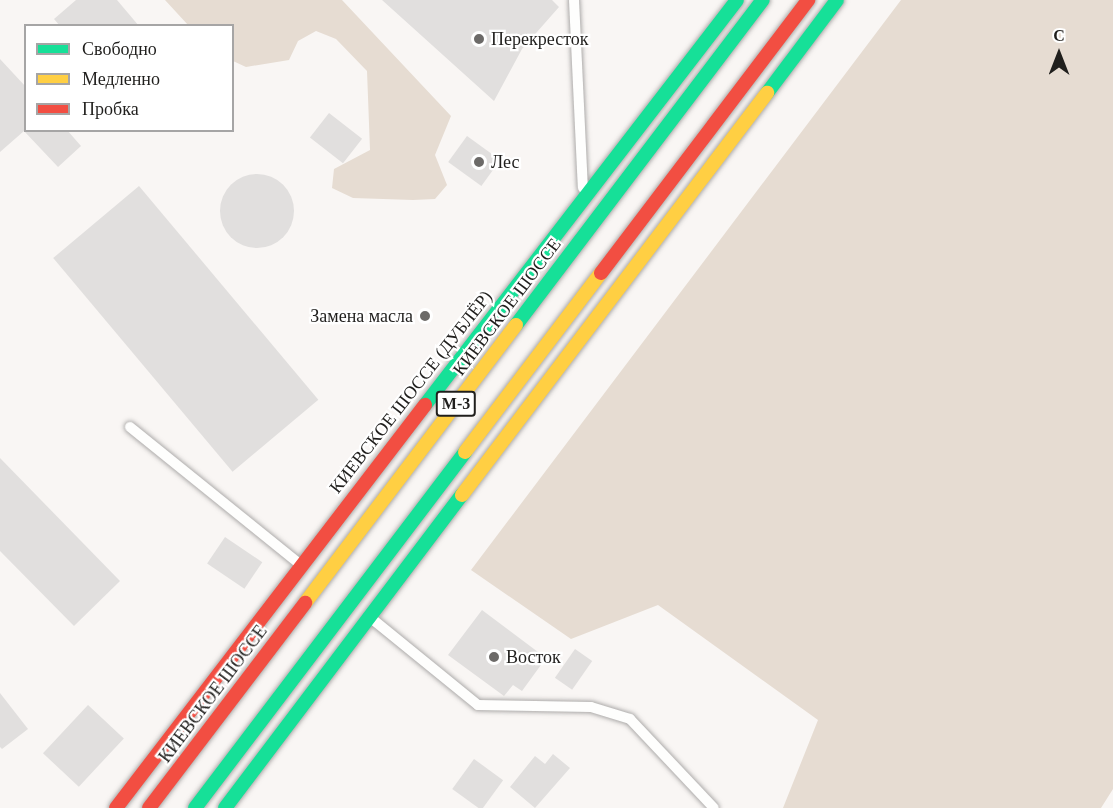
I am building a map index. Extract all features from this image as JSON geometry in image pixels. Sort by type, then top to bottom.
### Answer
[{"type":"main road","name":"КИЕВСКОЕ ШОССЕ (ДУБЛЁР)","points":[[116,808],[300,565],[738,0]]},
{"type":"main road","name":"КИЕВСКОЕ ШОССЕ","points":[[149,808],[763,0]]},
{"type":"main road","name":"М-3","points":[[195,808],[808,0]]},
{"type":"main road","points":[[225,808],[837,0]]},
{"type":"lane","points":[[574,0],[585,148],[582,201]]},
{"type":"lane","points":[[130,427],[300,565]]},
{"type":"lane","points":[[369,616],[478,705],[591,707],[630,719],[714,808]]},
{"type":"shaded area","points":[[165,0],[342,0],[451,116],[435,155],[447,185],[435,199],[413,200],[353,198],[332,188],[334,169],[370,150],[367,71],[336,39],[316,31],[298,41],[289,60],[246,67],[234,61],[234,24],[187,24]]},
{"type":"shaded area","points":[[901,0],[1113,0],[1113,789],[1101,808],[783,808],[818,720],[658,605],[571,639],[471,570]]},
{"type":"building","points":[[76,0],[117,0],[137,24],[58,24],[54,19]]},
{"type":"building","points":[[382,0],[552,0],[559,7],[522,49],[494,101]]},
{"type":"building","points":[[0,59],[24,85],[24,131],[0,152]]},
{"type":"building","points":[[329,113],[362,139],[343,163],[310,137]]},
{"type":"building","points":[[25,132],[69,132],[81,146],[58,167]]},
{"type":"building","points":[[467,136],[500,160],[481,186],[448,162]]},
{"type":"building","points":[[250,174],[264,174],[278,180],[288,190],[294,204],[294,218],[288,232],[278,242],[264,248],[250,248],[236,242],[226,232],[220,218],[220,204],[226,190],[236,180]]},
{"type":"building","points":[[139,186],[318,400],[233,472],[53,258]]},
{"type":"building","points":[[0,458],[120,581],[74,626],[0,551]]},
{"type":"building","points":[[225,537],[262,562],[244,589],[207,564]]},
{"type":"building","points":[[482,610],[546,658],[522,691],[513,685],[504,696],[448,655]]},
{"type":"building","points":[[575,649],[592,661],[572,690],[555,678]]},
{"type":"building","points":[[0,693],[28,729],[2,749],[0,747]]},
{"type":"building","points":[[88,705],[124,738],[79,787],[43,753]]},
{"type":"building","points":[[553,754],[570,768],[535,808],[510,787],[535,756],[545,764]]},
{"type":"building","points":[[474,759],[503,780],[483,808],[478,808],[452,789]]},
{"type":"traffic: fast","points":[[425,405],[737,0]]},
{"type":"traffic: fast","points":[[516,325],[763,0]]},
{"type":"traffic: fast","points":[[767,93],[837,0]]},
{"type":"traffic: fast","points":[[195,808],[465,452]]},
{"type":"traffic: fast","points":[[225,808],[462,495]]},
{"type":"traffic: slow","points":[[462,495],[767,93]]},
{"type":"traffic: slow","points":[[465,452],[601,273]]},
{"type":"traffic: slow","points":[[305,603],[516,325]]},
{"type":"traffic: jam","points":[[601,273],[808,0]]},
{"type":"traffic: jam","points":[[116,808],[425,405]]},
{"type":"traffic: jam","points":[[149,808],[305,603]]},
{"type":"place","name":"Перекресток","points":[[479,39]]},
{"type":"place","name":"Лес","points":[[479,162]]},
{"type":"place","name":"Замена масла","points":[[425,316]]},
{"type":"place","name":"Восток","points":[[494,657]]}]
